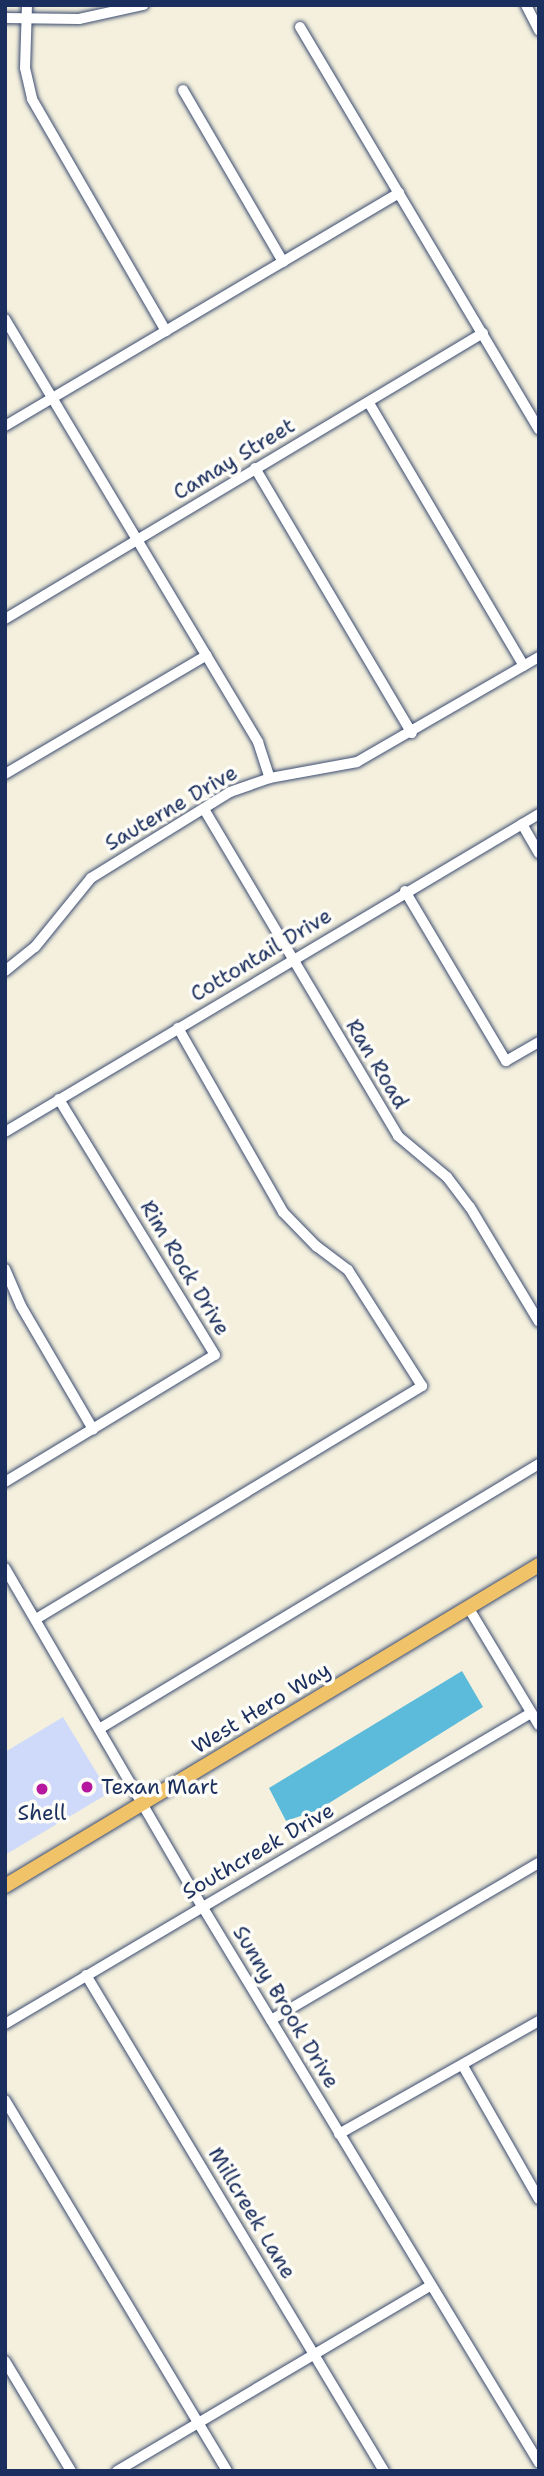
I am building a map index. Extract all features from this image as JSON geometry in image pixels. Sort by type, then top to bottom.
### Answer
[{"type":"main road","name":"West Hero Way","points":[[5,1886],[539,1565]]},
{"type":"street","points":[[27,5],[25,68],[32,99],[166,331]]},
{"type":"street","points":[[5,18],[79,19],[143,5]]},
{"type":"street","points":[[526,5],[539,31]]},
{"type":"street","points":[[300,27],[539,429]]},
{"type":"street","points":[[183,90],[283,262]]},
{"type":"street","points":[[5,426],[400,193]]},
{"type":"street","points":[[5,318],[258,741],[270,778]]},
{"type":"street","name":"Camay Street","points":[[5,619],[483,333]]},
{"type":"street","points":[[369,403],[524,666]]},
{"type":"street","points":[[255,468],[412,733]]},
{"type":"street","points":[[5,774],[207,655]]},
{"type":"street","name":"Sauterne Drive","points":[[5,971],[34,947],[91,878],[230,792],[270,778],[357,762],[412,733],[539,657]]},
{"type":"street","name":"Ran Road","points":[[204,809],[398,1136],[447,1177],[470,1207],[539,1322]]},
{"type":"street","name":"Cottontail Drive","points":[[5,1132],[405,891],[539,814]]},
{"type":"street","points":[[522,824],[539,853]]},
{"type":"street","points":[[405,891],[506,1061],[539,1042]]},
{"type":"street","points":[[36,1619],[422,1387],[348,1270],[317,1247],[284,1212],[178,1028]]},
{"type":"street","name":"Rim Rock Drive","points":[[5,1482],[215,1355],[59,1099]]},
{"type":"street","points":[[5,1269],[21,1306],[93,1429]]},
{"type":"street","points":[[99,1729],[539,1464]]},
{"type":"street","name":"Sunny Brook Drive","points":[[5,1568],[202,1906],[539,2463]]},
{"type":"street","points":[[468,1607],[539,1725]]},
{"type":"street","name":"Southcreek Drive","points":[[5,2024],[531,1713]]},
{"type":"street","points":[[271,2020],[539,1863]]},
{"type":"street","name":"Millcreek Lane","points":[[86,1975],[384,2471]]},
{"type":"street","points":[[340,2134],[539,2021]]},
{"type":"street","points":[[463,2066],[534,2179],[539,2199]]},
{"type":"street","points":[[5,2100],[227,2471]]},
{"type":"street","points":[[117,2471],[430,2286]]},
{"type":"street","points":[[5,2361],[71,2471]]},
{"type":"shaded area","points":[[63,1717],[109,1793],[5,1855],[5,1752]]},
{"type":"water","points":[[462,1671],[483,1707],[318,1810],[286,1821],[269,1788]]},
{"type":"place","name":"Texan Mart","points":[[87,1787]]},
{"type":"place","name":"Shell","points":[[42,1789]]}]
